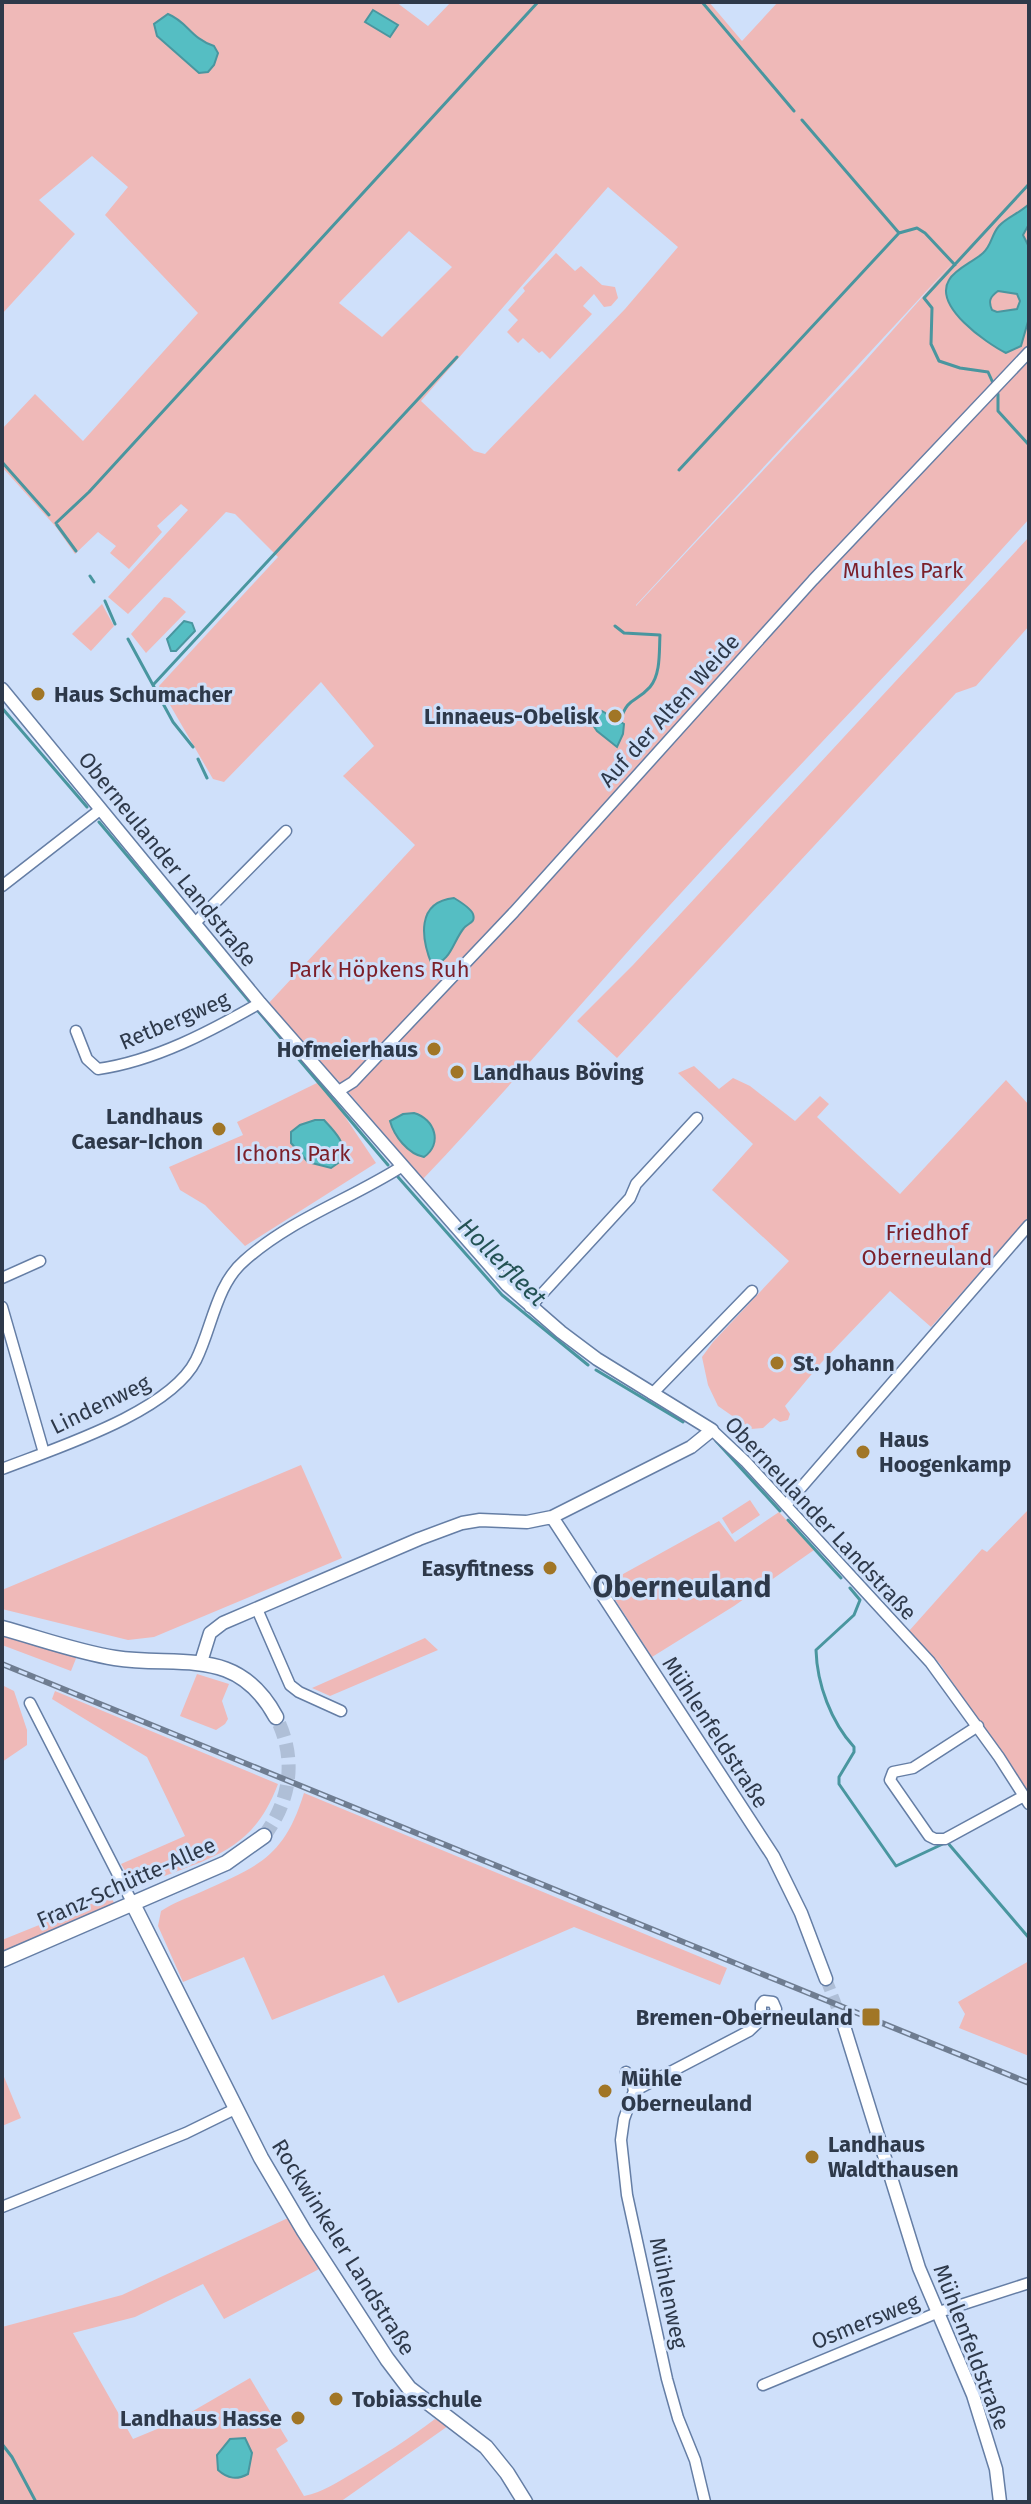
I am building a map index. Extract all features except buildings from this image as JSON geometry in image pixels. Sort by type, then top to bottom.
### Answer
[{"type":"main road","points":[[2,1628],[111,1657],[201,1662],[225,1668],[246,1680],[266,1700],[276,1717]]},
{"type":"main road","name":"Franz-Schütte-Allee","points":[[2,1960],[232,1860],[264,1836]]},
{"type":"main road","name":"Rockwinkeler Landstraße","points":[[133,1904],[235,2109],[299,2223],[397,2374],[423,2401],[486,2447],[525,2502]]},
{"type":"street","name":"Auf der Alten Weide","points":[[337,1092],[353,1082],[500,928],[813,580],[1029,352]]},
{"type":"street","name":"Oberneulander Landstraße","points":[[2,689],[260,1003],[401,1167],[530,1307],[597,1359],[723,1437],[930,1662],[978,1726],[1026,1800],[945,1839],[935,1839],[929,1836],[896,1791],[890,1780],[893,1772],[913,1768],[978,1726]]},
{"type":"street","points":[[2,886],[101,809]]},
{"type":"street","points":[[195,923],[286,831]]},
{"type":"street","name":"Retbergweg","points":[[76,1031],[87,1059],[98,1069],[128,1065],[260,1003]]},
{"type":"street","points":[[530,1307],[630,1198],[636,1184],[697,1118]]},
{"type":"street","name":"Lindenweg","points":[[2,1469],[135,1414],[165,1395],[195,1362],[226,1284],[243,1261],[302,1219],[401,1167]]},
{"type":"street","points":[[786,1505],[1029,1225]]},
{"type":"street","points":[[2,1278],[40,1261]]},
{"type":"street","points":[[652,1394],[752,1291]]},
{"type":"street","points":[[2,1307],[44,1453]]},
{"type":"street","points":[[201,1662],[210,1633],[223,1623],[462,1523],[480,1520],[527,1522],[552,1517],[691,1447],[712,1430]]},
{"type":"street","name":"Mühlenfeldstraße","points":[[552,1517],[773,1856],[801,1913],[826,1979]]},
{"type":"street","points":[[257,1609],[290,1685],[341,1711]]},
{"type":"street","name":"Rockwinkeler Landstraße","points":[[30,1703],[133,1904]]},
{"type":"street","points":[[626,2072],[634,2091],[749,2031],[765,2016]]},
{"type":"street","name":"Mühlenfeldstraße","points":[[844,2026],[919,2268],[982,2423],[996,2469],[1000,2502]]},
{"type":"street","name":"Mühlenweg","points":[[634,2091],[624,2119],[622,2170],[667,2379],[695,2460],[705,2502]]},
{"type":"street","points":[[2,2207],[186,2133],[235,2109]]},
{"type":"street","name":"Osmersweg","points":[[763,2385],[939,2312],[1029,2283]]},
{"type":"green space","points":[[2,2],[396,2],[428,26],[451,2],[709,2],[742,41],[778,2],[1029,2],[1029,519],[668,907],[423,1179],[268,1004],[415,845],[343,776],[374,746],[321,682],[224,782],[213,779],[159,686],[278,557],[235,514],[226,512],[128,614],[108,597],[188,510],[181,504],[157,526],[162,532],[129,569],[110,553],[116,546],[98,532],[75,554],[56,527],[2,467],[2,429],[35,394],[83,441],[198,313],[105,215],[128,187],[92,156],[39,200],[75,234],[2,314]],"holes":[[[608,187],[678,247],[625,309],[485,454],[474,451],[421,401]],[[409,231],[452,267],[382,337],[339,303]],[[957,258],[859,368],[636,605]]]},
{"type":"green space","points":[[556,253],[575,271],[581,266],[602,285],[615,287],[618,298],[611,306],[604,307],[594,294],[583,306],[592,314],[550,359],[523,338],[518,343],[507,332],[518,320],[508,310],[525,291],[523,288]]},
{"type":"green space","points":[[1029,537],[1029,626],[976,686],[956,693],[617,1058],[577,1021],[633,965]]},
{"type":"green space","points":[[164,597],[170,598],[186,612],[146,653],[131,634]]},
{"type":"green space","points":[[102,604],[114,626],[91,651],[72,634]]},
{"type":"green space","name":"Friedhof Oberneuland","points":[[694,1066],[719,1089],[733,1078],[750,1086],[795,1121],[820,1096],[829,1104],[817,1117],[900,1194],[1006,1080],[1029,1105],[1029,1217],[931,1327],[890,1291],[821,1363],[785,1406],[790,1414],[788,1420],[780,1422],[774,1418],[763,1428],[751,1429],[718,1406],[708,1385],[702,1357],[789,1261],[712,1190],[753,1144],[678,1073]]},
{"type":"green space","name":"Ichons Park","points":[[321,1081],[376,1163],[245,1246],[205,1205],[180,1190],[169,1167],[243,1135],[237,1122]]},
{"type":"green space","points":[[301,1465],[342,1558],[154,1637],[128,1640],[2,1609],[2,1590]]},
{"type":"green space","points":[[750,1500],[760,1515],[732,1534],[722,1518]]},
{"type":"green space","points":[[1029,1509],[1029,1795],[940,1664],[909,1631],[982,1549],[987,1552]]},
{"type":"green space","points":[[779,1512],[814,1550],[734,1606],[652,1657],[605,1584],[719,1521],[735,1542]]},
{"type":"green space","points":[[2,1634],[77,1656],[71,1671],[2,1645]]},
{"type":"green space","points":[[425,1638],[438,1650],[330,1696],[312,1688]]},
{"type":"green space","points":[[197,1674],[229,1684],[222,1701],[228,1719],[216,1730],[180,1716]]},
{"type":"green space","points":[[2,1685],[14,1691],[27,1730],[27,1745],[2,1762]]},
{"type":"green space","points":[[55,1691],[278,1784],[267,1807],[255,1826],[225,1850],[144,1884],[130,1879],[121,1864],[185,1836],[147,1757],[52,1699]]},
{"type":"green space","points":[[304,1793],[727,1968],[720,1985],[574,1927],[398,2003],[384,1975],[272,2020],[244,1957],[183,1982],[158,1926],[161,1911],[238,1875],[266,1857],[287,1832]]},
{"type":"green space","points":[[111,1896],[114,1903],[82,1923],[2,1957],[2,1940]]},
{"type":"green space","points":[[1029,1961],[1029,2056],[959,2028],[965,2014],[958,2002]]},
{"type":"green space","points":[[2,2072],[21,2118],[2,2126]]},
{"type":"green space","points":[[288,2218],[321,2268],[224,2319],[203,2284],[135,2317],[73,2333],[133,2439],[174,2422],[250,2378],[288,2441],[276,2449],[304,2496],[355,2472],[435,2419],[448,2426],[340,2502],[2,2502],[2,2327],[122,2295]]},
{"type":"shaded area","points":[[373,10],[398,25],[390,37],[365,22]]},
{"type":"shaded area","points":[[168,14],[214,46],[218,53],[208,72],[199,73],[157,36],[154,24]]},
{"type":"shaded area","points":[[1029,204],[1029,224],[1023,235],[1029,247],[1029,318],[1021,346],[1006,353],[964,322],[948,301],[946,290],[952,276],[986,250],[999,226]],"holes":[[[998,291],[1017,294],[1020,301],[1017,309],[992,310],[990,299]]]},
{"type":"shaded area","points":[[184,621],[192,623],[195,631],[176,651],[171,651],[167,639]]},
{"type":"shaded area","points":[[602,711],[624,724],[617,747],[597,731],[589,719]]},
{"type":"shaded area","points":[[454,898],[470,910],[473,919],[460,933],[448,955],[432,965],[425,944],[427,914],[433,906]]},
{"type":"shaded area","points":[[414,1113],[427,1121],[434,1132],[433,1145],[424,1157],[402,1144],[390,1121],[403,1114]]},
{"type":"shaded area","points":[[315,1120],[324,1120],[343,1147],[344,1159],[331,1168],[308,1162],[291,1143],[291,1132]]},
{"type":"shaded area","points":[[245,2438],[252,2453],[248,2474],[229,2477],[218,2470],[217,2455],[230,2439]]},
{"type":"waterway","points":[[56,523],[89,492],[538,2]]},
{"type":"waterway","points":[[702,2],[794,111]]},
{"type":"waterway","points":[[802,120],[899,233],[917,228],[955,265]]},
{"type":"waterway","points":[[1029,184],[924,298],[932,308],[931,344],[939,361],[988,372],[998,394],[998,411],[1029,445]]},
{"type":"waterway","points":[[679,470],[899,233]]},
{"type":"waterway","points":[[153,685],[457,357]]},
{"type":"waterway","points":[[2,462],[49,515]]},
{"type":"waterway","points":[[57,525],[76,551]]},
{"type":"waterway","points":[[90,576],[94,582]]},
{"type":"waterway","points":[[105,601],[115,624]]},
{"type":"waterway","points":[[615,626],[624,633],[660,635],[659,662],[654,682],[629,703],[620,721]]},
{"type":"waterway","points":[[128,639],[173,722],[193,747]]},
{"type":"waterway","name":"Hollerfleet","points":[[2,708],[87,807]]},
{"type":"waterway","points":[[198,759],[207,778]]},
{"type":"waterway","name":"Hollerfleet","points":[[99,822],[249,1001]]},
{"type":"waterway","name":"Hollerfleet","points":[[258,1011],[388,1165]]},
{"type":"waterway","name":"Hollerfleet","points":[[398,1177],[502,1295],[588,1365]]},
{"type":"waterway","name":"Hollerfleet","points":[[596,1370],[683,1422]]},
{"type":"waterway","name":"Hollerfleet","points":[[716,1441],[780,1511]]},
{"type":"waterway","name":"Hollerfleet","points":[[788,1520],[841,1578]]},
{"type":"waterway","name":"Hollerfleet","points":[[850,1588],[860,1600],[854,1615],[816,1650],[819,1676],[827,1702],[838,1726],[854,1747],[839,1777],[839,1784],[896,1866],[947,1842],[1029,1938]]},
{"type":"waterway","points":[[2,2444],[36,2502]]},
{"type":"tunnel","points":[[264,1836],[280,1808],[288,1778],[287,1748],[276,1717]]},
{"type":"tunnel","points":[[826,1979],[844,2026]]},
{"type":"railway","points":[[2,1664],[1029,2083]]},
{"type":"place","name":"Haus Schumacher","points":[[38,694]]},
{"type":"place","name":"Linnaeus-Obelisk","points":[[615,716]]},
{"type":"place","name":"Hofmeierhaus","points":[[434,1049]]},
{"type":"place","name":"Landhaus Böving","points":[[457,1072]]},
{"type":"place","name":"Landhaus Caesar-Ichon","points":[[219,1129]]},
{"type":"place","name":"St. Johann","points":[[777,1363]]},
{"type":"place","name":"Haus Hoogenkamp","points":[[863,1452]]},
{"type":"place","name":"Easyfitness","points":[[550,1568]]},
{"type":"place","name":"Bremen-Oberneuland","points":[[871,2017]]},
{"type":"place","name":"Mühle Oberneuland","points":[[605,2091]]},
{"type":"place","name":"Landhaus Waldthausen","points":[[812,2157]]},
{"type":"place","name":"Tobiasschule","points":[[336,2399]]},
{"type":"place","name":"Landhaus Hasse","points":[[298,2418]]},
{"type":"district","name":"Oberneuland","points":[[682,1587]]},
{"type":"park label","name":"Muhles Park","points":[[903,570]]},
{"type":"park label","name":"Park Höpkens Ruh","points":[[379,969]]}]
